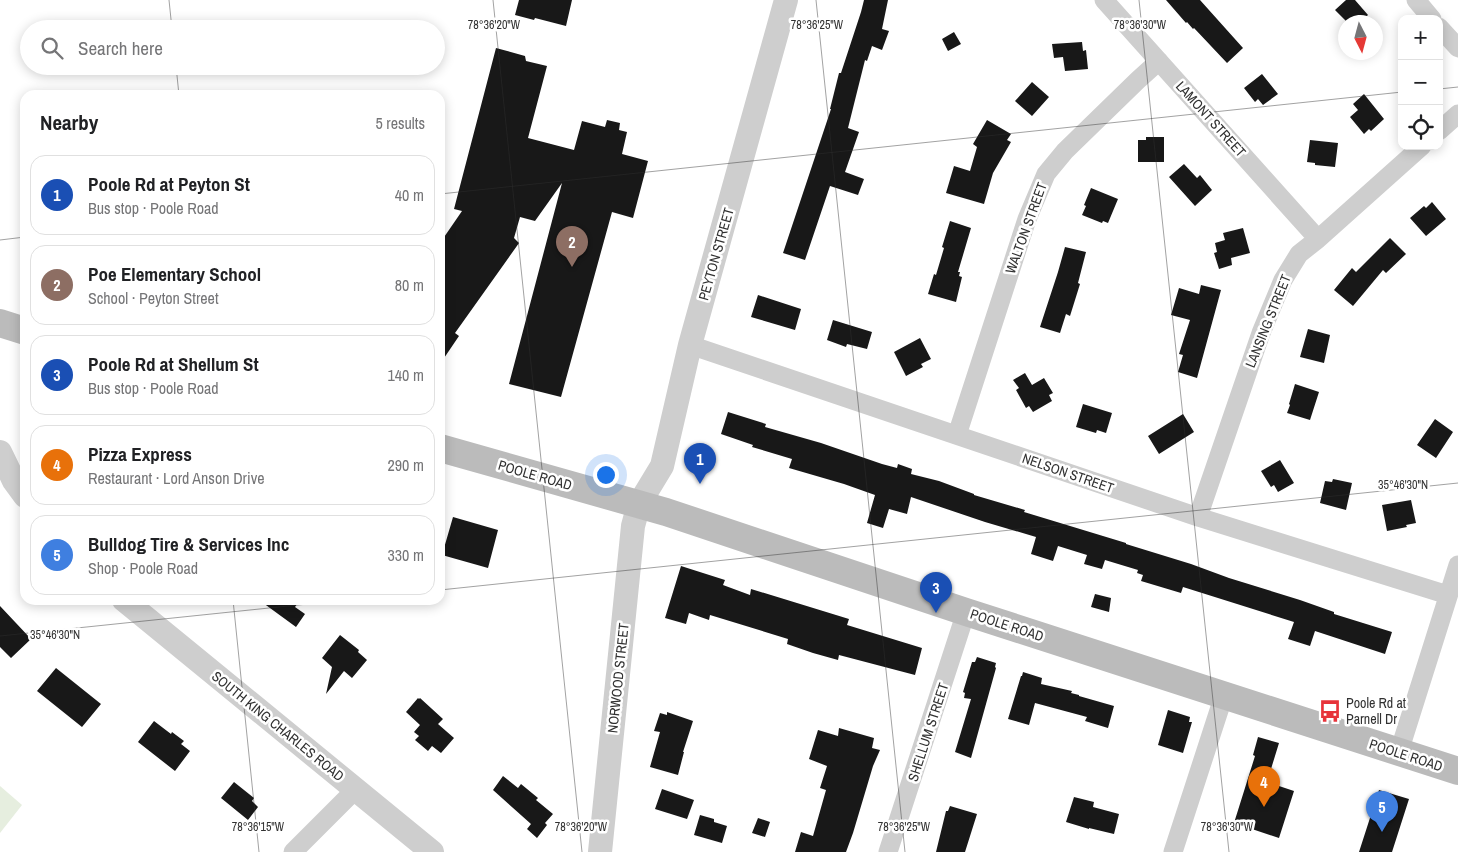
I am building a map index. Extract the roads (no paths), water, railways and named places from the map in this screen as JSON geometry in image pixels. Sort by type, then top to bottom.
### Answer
[{"type":"main road","points":[[0,323],[20,329]]},
{"type":"main road","name":"POOLE ROAD","points":[[445,449],[639,504],[1458,771]]},
{"type":"street","name":"PEYTON STREET","points":[[639,504],[662,466],[690,345],[786,0]]},
{"type":"street","name":"LAMONT STREET","points":[[1104,0],[1318,239]]},
{"type":"street","points":[[1416,0],[1429,15]]},
{"type":"street","points":[[1443,31],[1458,48]]},
{"type":"street","name":"WALTON STREET","points":[[957,435],[1027,219],[1046,174],[1065,151],[1159,61]]},
{"type":"street","points":[[1443,127],[1458,114]]},
{"type":"street","name":"LANSING STREET","points":[[1198,517],[1261,333],[1283,280],[1299,254],[1418,150]]},
{"type":"street","name":"NELSON STREET","points":[[690,345],[1198,517],[1448,595]]},
{"type":"street","points":[[0,452],[20,489]]},
{"type":"street","name":"NORWOOD STREET","points":[[600,852],[632,536],[639,504]]},
{"type":"street","points":[[1399,752],[1458,566]]},
{"type":"street","name":"SOUTH KING CHARLES ROAD","points":[[130,605],[432,852]]},
{"type":"street","name":"SHELLUM STREET","points":[[888,852],[966,612]]},
{"type":"street","points":[[1173,852],[1224,695]]},
{"type":"street","points":[[293,852],[356,790]]},
{"type":"place","name":"Poe Elementary School","points":[[572,267]]},
{"type":"place","name":"Poole Rd at Peyton St","points":[[700,484]]},
{"type":"place","name":"Poole Rd at Shellum St","points":[[936,613]]},
{"type":"place","name":"Poole Rd at Parnell Dr","points":[[1330,711]]},
{"type":"place","name":"Pizza Express","points":[[1264,807]]},
{"type":"place","name":"Bulldog Tire & Services Inc","points":[[1382,832]]}]
